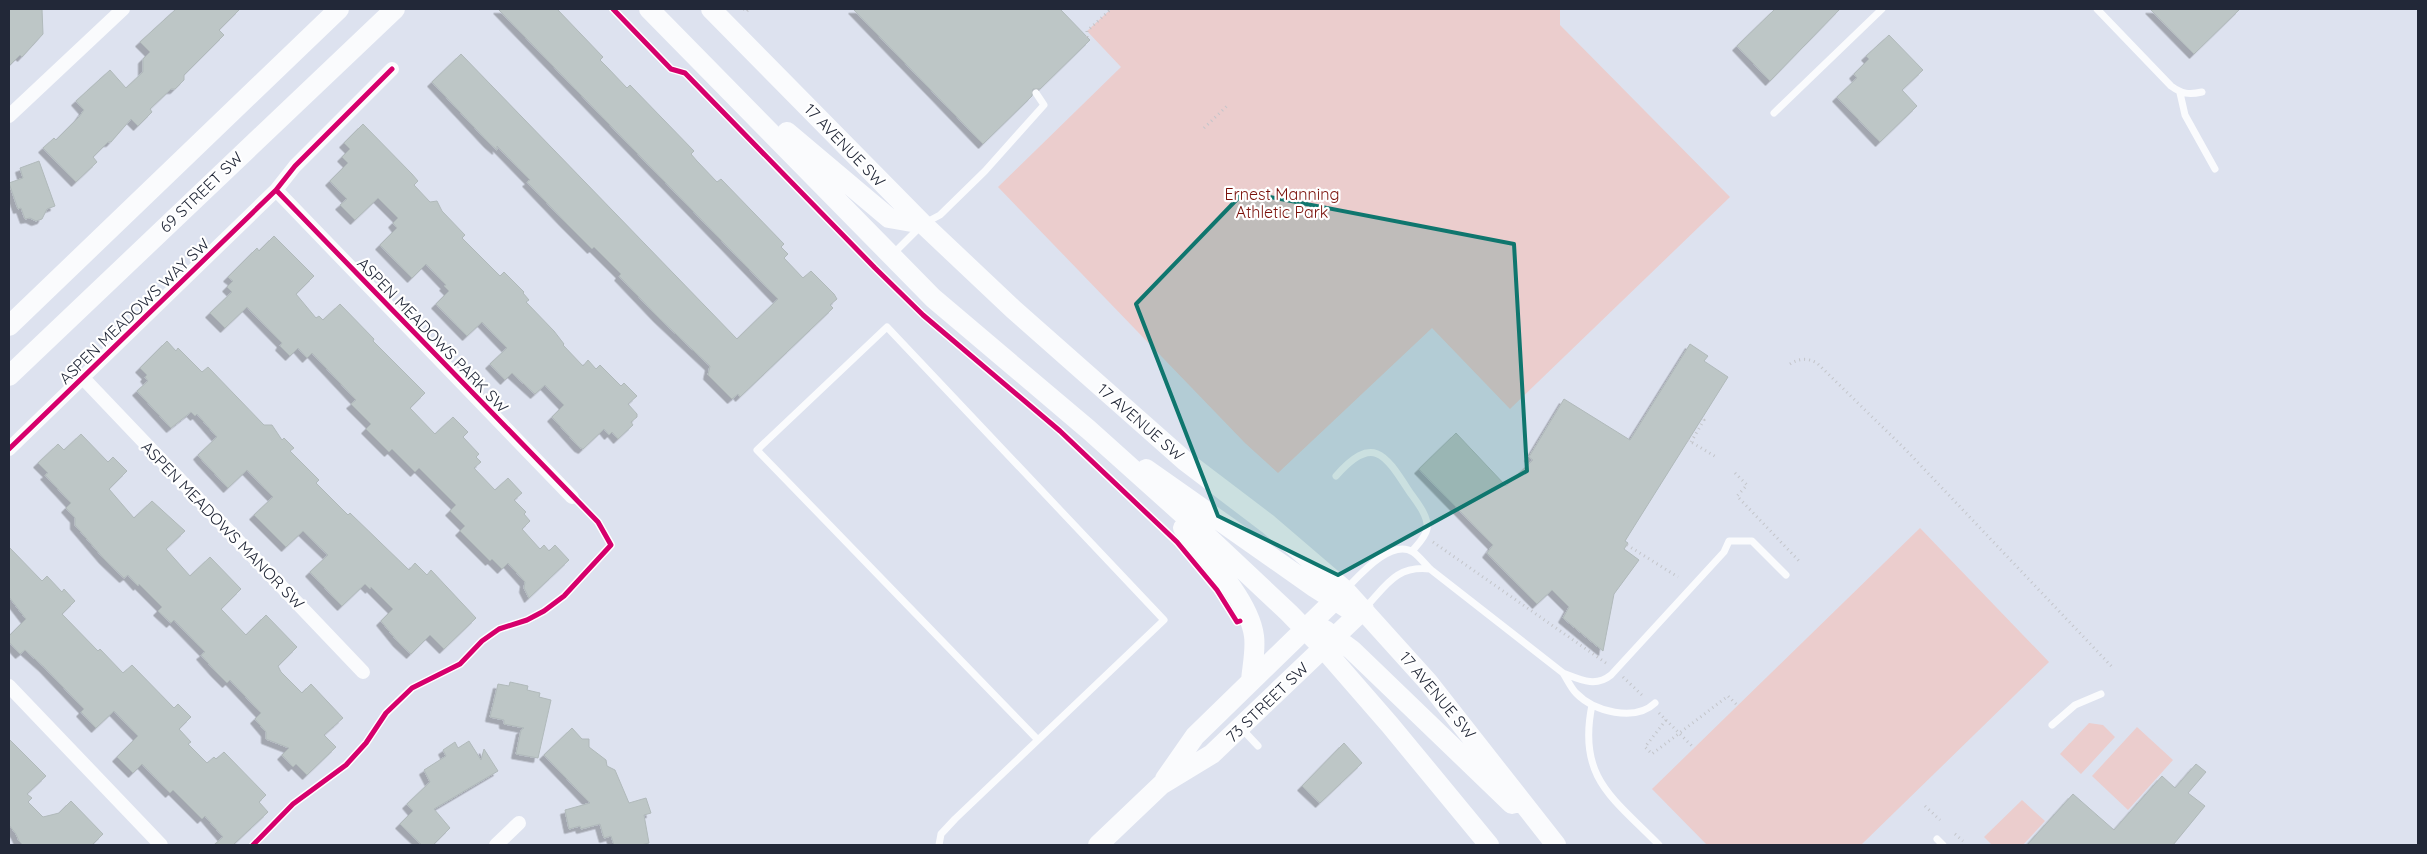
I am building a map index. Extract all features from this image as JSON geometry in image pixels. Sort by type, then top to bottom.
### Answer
[{"type":"main road","points":[[13,319],[339,9]]},
{"type":"main road","name":"69 STREET SW","points":[[9,376],[395,9]]},
{"type":"main road","points":[[649,9],[932,298],[1088,430],[1254,579],[1305,630],[1323,628],[1329,642],[1418,758],[1489,845]]},
{"type":"main road","name":"17 AVENUE SW","points":[[711,9],[923,224],[1185,461],[1268,524],[1340,595],[1364,609],[1428,682],[1556,845]]},
{"type":"main road","points":[[673,33],[874,208],[889,218],[923,224]]},
{"type":"main road","points":[[1088,430],[1340,595]]},
{"type":"main road","points":[[1145,482],[1234,589],[1252,626],[1254,636],[1251,681]]},
{"type":"main road","name":"73 STREET SW","points":[[1098,845],[1161,785],[1195,736],[1340,595]]},
{"type":"main road","name":"73 STREET SW","points":[[1161,785],[1212,754],[1364,609]]},
{"type":"main road","points":[[1329,642],[1352,650],[1556,845]]},
{"type":"street","points":[[9,116],[123,9]]},
{"type":"street","name":"ASPEN MEADOWS WAY SW","points":[[9,449],[276,190],[295,166],[392,69]]},
{"type":"street","name":"ASPEN MEADOWS PARK SW","points":[[276,190],[572,497]]},
{"type":"street","name":"ASPEN MEADOWS MANOR SW","points":[[83,378],[364,672]]},
{"type":"street","points":[[9,686],[162,845]]},
{"type":"street","points":[[496,845],[519,823]]},
{"type":"lane","points":[[1774,113],[1882,9]]},
{"type":"lane","points":[[2097,9],[2180,94],[2185,115],[2214,169]]},
{"type":"lane","points":[[891,256],[923,224],[940,215],[985,171],[1044,105],[1036,92]]},
{"type":"lane","points":[[2180,94],[2191,95],[2202,92]]},
{"type":"lane","points":[[939,845],[941,834],[954,819],[1038,740],[1164,620],[887,327],[757,450],[1038,740]]},
{"type":"lane","points":[[1336,476],[1357,455],[1371,452],[1390,460],[1426,519],[1426,531],[1412,551]]},
{"type":"lane","points":[[1340,595],[1369,566],[1387,553],[1402,549],[1412,551],[1430,568],[1563,673],[1585,681],[1596,682],[1607,678],[1724,552],[1729,541],[1752,541],[1786,575]]},
{"type":"lane","points":[[1364,609],[1399,573],[1415,567],[1430,568]]},
{"type":"lane","points":[[1563,673],[1576,693],[1592,705],[1635,713],[1644,711],[1655,703]]},
{"type":"lane","points":[[2052,725],[2075,705],[2102,694]]},
{"type":"lane","points":[[1592,705],[1588,726],[1589,752],[1593,770],[1603,788],[1659,845]]},
{"type":"lane","points":[[1240,727],[1258,746]]},
{"type":"lane","points":[[1937,839],[1943,845]]},
{"type":"path","points":[[744,9],[746,12],[749,9]]},
{"type":"path","points":[[1087,37],[1088,31],[1111,9]]},
{"type":"path","points":[[1204,128],[1227,106]]},
{"type":"path","points":[[1790,364],[1796,360],[1809,359],[1817,363],[1912,457],[2114,669]]},
{"type":"path","points":[[1702,418],[1704,420],[1690,441],[1716,457]]},
{"type":"path","points":[[1735,473],[1747,485],[1736,496],[1800,562]]},
{"type":"path","points":[[1432,542],[1604,661]]},
{"type":"path","points":[[1627,545],[1678,577]]},
{"type":"path","points":[[1623,677],[1645,699]]},
{"type":"path","points":[[1666,720],[1646,747],[1652,754],[1728,696],[1738,706]]},
{"type":"path","points":[[1659,712],[1694,748]]},
{"type":"path","points":[[1925,806],[1940,820]]},
{"type":"path","points":[[1955,834],[1963,841]]},
{"type":"highlighted area","points":[[1244,192],[1514,244],[1527,471],[1338,575],[1218,516],[1136,304]]},
{"type":"green space","name":"Ernest Manning Athletic Park","points":[[1111,9],[1560,9],[1560,25],[1730,197],[1510,409],[1432,328],[1278,473],[1245,443],[998,187],[1121,67],[1087,31]]},
{"type":"green space","points":[[1920,528],[2049,662],[1861,845],[1707,845],[1652,789]]},
{"type":"green space","points":[[2089,723],[2103,725],[2115,737],[2081,774],[2060,754]]},
{"type":"green space","points":[[2137,727],[2173,760],[2128,810],[2092,776]]},
{"type":"green space","points":[[2022,800],[2045,821],[2023,845],[1992,845],[1984,837]]},
{"type":"building","points":[[9,9],[42,9],[43,34],[22,57],[20,55],[9,66]]},
{"type":"building","points":[[176,9],[240,9],[219,30],[224,35],[184,75],[184,80],[175,89],[171,89],[150,109],[152,112],[138,126],[131,119],[111,142],[108,142],[93,157],[97,162],[76,182],[43,148],[54,138],[56,140],[79,117],[84,110],[76,101],[110,70],[126,88],[143,72],[143,59],[150,52],[140,42]]},
{"type":"building","points":[[498,9],[557,9],[603,57],[600,60],[627,88],[630,85],[694,151],[691,154],[717,182],[721,179],[784,244],[781,247],[788,254],[784,258],[803,278],[811,271],[834,294],[837,299],[830,305],[833,308],[740,397],[738,394],[732,399],[708,375],[710,366],[658,317],[619,276],[621,274],[566,223],[527,182],[530,180],[497,146],[497,150],[489,143],[432,82],[461,54],[737,339],[778,299]]},
{"type":"building","points":[[853,9],[1060,9],[1090,40],[1040,89],[1033,89],[1032,96],[983,144]]},
{"type":"building","points":[[1775,9],[1840,9],[1770,81],[1737,46]]},
{"type":"building","points":[[2150,9],[2240,9],[2194,54]]},
{"type":"building","points":[[1889,35],[1923,70],[1902,90],[1917,106],[1880,142],[1837,97],[1857,78],[1854,74],[1869,59],[1866,56]]},
{"type":"building","points":[[363,124],[412,174],[418,181],[414,185],[430,202],[437,201],[442,211],[465,235],[462,238],[500,276],[504,272],[524,292],[529,300],[526,302],[554,331],[563,345],[583,366],[588,360],[596,369],[600,365],[621,386],[624,383],[637,396],[628,404],[637,414],[637,417],[631,422],[633,425],[618,439],[612,432],[609,435],[604,429],[583,449],[579,447],[552,417],[564,405],[545,385],[535,394],[512,373],[505,380],[490,364],[507,348],[482,322],[467,336],[436,304],[449,291],[444,286],[446,285],[426,264],[412,278],[380,245],[397,228],[393,223],[398,218],[378,198],[355,220],[340,205],[347,199],[330,181],[348,163],[342,157],[350,149],[344,143]]},
{"type":"building","points":[[39,161],[55,206],[47,209],[42,219],[36,221],[30,218],[25,219],[21,208],[18,209],[9,183],[23,178],[20,168]]},
{"type":"building","points":[[274,236],[314,276],[296,294],[316,318],[319,316],[323,320],[340,304],[374,339],[373,341],[425,393],[410,408],[435,434],[453,417],[468,432],[463,437],[479,454],[476,457],[481,462],[474,468],[495,490],[508,478],[522,493],[514,500],[526,512],[524,514],[530,521],[522,529],[540,549],[544,545],[549,551],[555,545],[569,560],[529,598],[524,588],[525,582],[508,563],[502,569],[492,559],[490,561],[460,531],[465,526],[450,511],[456,505],[419,468],[415,472],[392,449],[389,452],[366,429],[371,424],[351,404],[356,400],[312,353],[307,358],[298,348],[290,356],[280,346],[282,343],[247,307],[225,328],[210,313],[232,292],[227,287],[233,281],[228,277],[257,248],[259,251]]},
{"type":"building","points":[[167,341],[176,351],[178,348],[202,372],[208,367],[264,425],[272,425],[282,440],[284,438],[294,448],[290,451],[319,480],[316,483],[348,515],[350,513],[409,570],[415,563],[427,575],[431,570],[476,618],[444,649],[430,635],[411,654],[398,642],[381,621],[393,609],[371,587],[370,589],[365,584],[342,606],[310,572],[328,555],[303,531],[286,547],[254,515],[273,497],[247,470],[228,488],[198,455],[217,437],[197,414],[195,416],[191,412],[171,428],[137,391],[148,381],[145,377],[147,375],[140,368]]},
{"type":"building","points":[[1690,344],[1708,356],[1704,361],[1728,377],[1625,541],[1628,543],[1624,549],[1639,560],[1614,594],[1603,651],[1563,618],[1569,607],[1552,590],[1537,604],[1487,553],[1493,545],[1419,469],[1456,433],[1506,486],[1533,460],[1529,457],[1564,399],[1630,440]]},
{"type":"building","points":[[81,434],[108,462],[113,457],[127,471],[109,489],[134,518],[152,501],[185,531],[166,549],[190,576],[210,557],[241,589],[221,609],[246,635],[266,615],[297,647],[278,666],[281,672],[302,693],[311,684],[343,718],[324,735],[336,747],[307,775],[296,764],[293,767],[282,755],[289,748],[266,739],[266,732],[255,719],[261,713],[230,680],[227,683],[216,672],[201,655],[205,652],[174,620],[171,623],[158,611],[162,607],[139,584],[138,586],[128,575],[124,578],[104,559],[75,525],[75,518],[66,508],[71,503],[45,475],[48,473],[38,463],[58,444],[64,450]]},
{"type":"building","points":[[9,547],[42,581],[47,576],[62,592],[64,589],[75,601],[62,614],[98,651],[100,649],[123,673],[132,665],[174,708],[178,704],[191,717],[179,729],[191,742],[188,744],[207,763],[214,757],[216,759],[224,752],[266,795],[259,802],[268,812],[233,845],[214,845],[223,837],[205,816],[202,819],[173,790],[170,793],[142,764],[133,773],[117,757],[138,736],[114,711],[96,728],[81,712],[84,709],[44,667],[25,650],[20,654],[9,642],[9,636],[26,619],[9,597]]},
{"type":"building","points":[[510,682],[528,686],[527,690],[540,693],[539,697],[551,700],[538,758],[516,754],[521,730],[524,728],[504,724],[504,720],[490,717],[498,684],[509,686]]},
{"type":"building","points":[[572,728],[582,739],[589,739],[589,747],[606,760],[607,766],[615,770],[629,803],[646,798],[651,813],[644,815],[649,843],[641,845],[614,845],[611,836],[604,838],[600,824],[581,829],[580,826],[569,829],[565,810],[590,803],[544,755]]},
{"type":"building","points":[[9,739],[46,776],[27,794],[32,798],[28,802],[43,817],[59,813],[71,801],[103,834],[92,845],[23,845],[19,841],[9,825]]},
{"type":"building","points":[[469,741],[481,760],[484,749],[498,771],[434,809],[450,828],[433,845],[422,845],[400,824],[413,811],[407,804],[430,782],[424,770],[446,756],[443,750],[455,742],[458,748]]},
{"type":"building","points":[[1344,743],[1362,763],[1320,803],[1302,786]]},
{"type":"building","points":[[2196,764],[2206,772],[2188,793],[2205,806],[2173,845],[2027,845],[2073,794],[2114,830],[2162,776],[2175,788]]},
{"type":"cycle path","points":[[613,9],[671,69],[685,73],[923,315],[1060,431],[1177,542],[1217,590],[1237,622],[1240,621]]},
{"type":"cycle path","points":[[9,449],[276,190],[295,166],[392,69]]},
{"type":"cycle path","points":[[253,845],[293,804],[346,765],[366,743],[386,713],[412,688],[460,664],[482,641],[499,629],[527,620],[544,611],[564,596],[611,545],[598,522],[276,190]]}]
